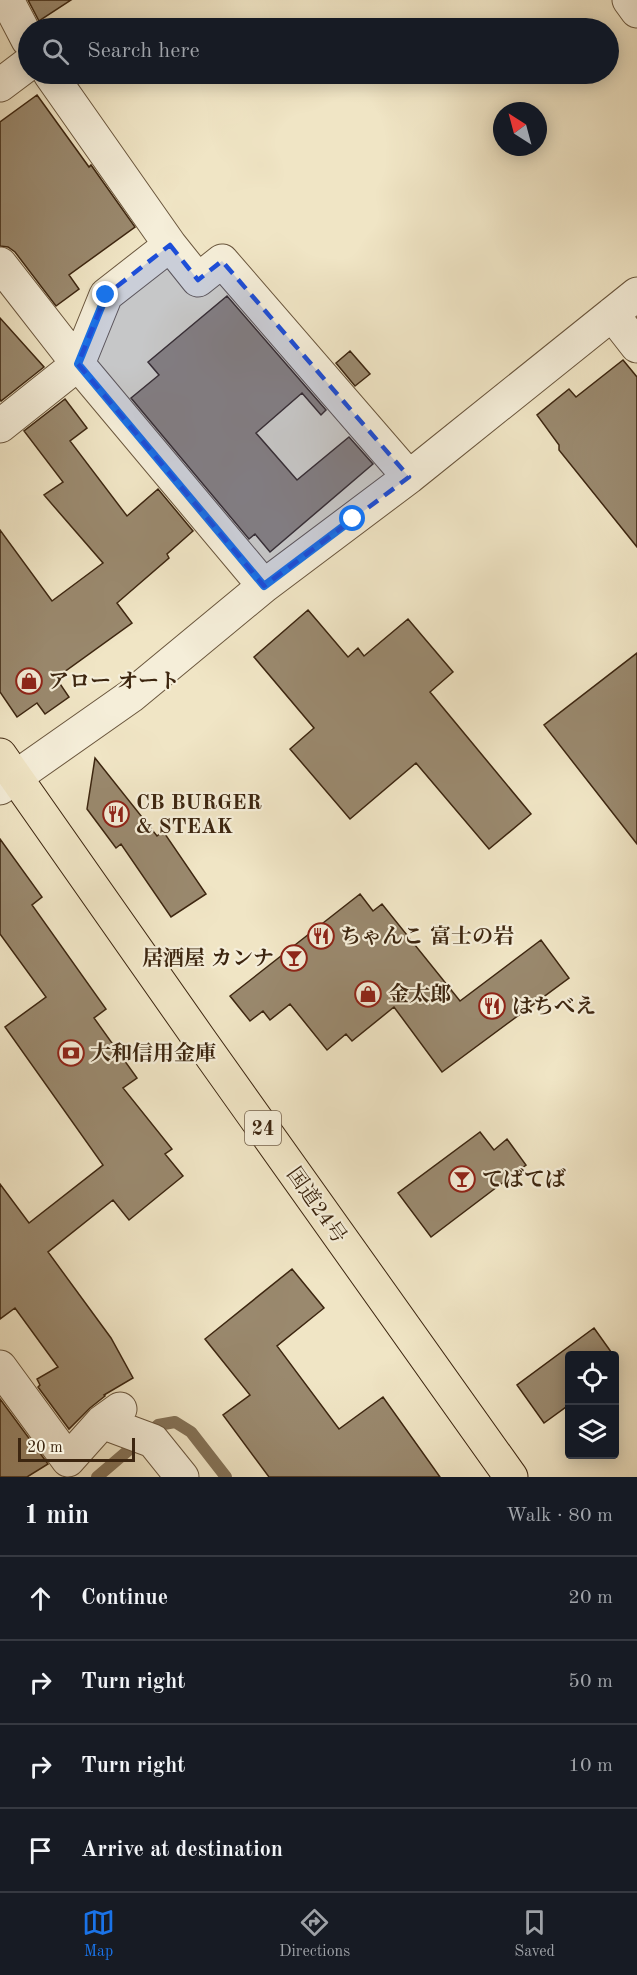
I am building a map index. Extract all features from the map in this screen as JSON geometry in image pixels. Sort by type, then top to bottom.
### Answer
[{"type":"highway","name":"国道24号","points":[[5,774],[206,1048],[511,1477]]},
{"type":"street","points":[[7,0],[18,21]]},
{"type":"street","points":[[629,0],[637,11]]},
{"type":"street","points":[[0,84],[18,71]]},
{"type":"street","points":[[57,84],[170,245],[198,279],[222,261],[410,477]]},
{"type":"street","points":[[0,426],[78,364],[106,295],[170,245]]},
{"type":"street","points":[[0,264],[78,364],[264,586]]},
{"type":"street","points":[[5,774],[131,696],[264,586],[410,477],[637,294]]},
{"type":"street","points":[[612,314],[637,346]]},
{"type":"street","points":[[0,1367],[68,1460],[111,1416],[153,1441],[182,1477]]},
{"type":"highlighted area","points":[[170,245],[198,280],[222,261],[409,477],[264,586],[78,364],[106,295]]},
{"type":"building","points":[[28,0],[71,0],[44,18],[37,18]]},
{"type":"building","points":[[37,95],[135,227],[69,275],[79,289],[56,306],[15,252],[8,247],[0,246],[0,122]]},
{"type":"building","points":[[227,296],[326,410],[321,415],[302,393],[256,433],[297,480],[349,437],[373,464],[270,552],[255,534],[249,539],[131,398],[159,375],[148,362]]},
{"type":"building","points":[[0,318],[44,367],[1,401],[0,399]]},
{"type":"building","points":[[350,351],[370,374],[355,386],[336,363]]},
{"type":"building","points":[[623,360],[637,377],[637,547],[559,450],[559,445],[537,415],[569,389],[576,397]]},
{"type":"building","points":[[65,399],[87,428],[70,441],[127,516],[158,489],[193,531],[167,554],[169,558],[117,603],[132,623],[56,678],[69,697],[45,714],[37,703],[17,717],[0,692],[0,530],[52,601],[103,563],[44,495],[63,482],[24,431]]},
{"type":"building","points":[[308,610],[348,657],[358,648],[364,656],[408,619],[453,672],[430,692],[531,814],[489,849],[416,763],[350,819],[290,749],[314,728],[254,657]]},
{"type":"building","points":[[637,653],[637,844],[544,725]]},
{"type":"building","points":[[95,758],[157,836],[163,831],[206,894],[171,917],[121,844],[116,848],[87,809]]},
{"type":"building","points":[[0,839],[42,897],[32,905],[106,1009],[94,1018],[137,1078],[123,1088],[172,1149],[165,1154],[183,1176],[129,1220],[113,1200],[48,1252],[111,1338],[133,1378],[104,1395],[69,1429],[38,1387],[40,1385],[37,1379],[58,1367],[15,1308],[0,1319],[0,1184],[29,1223],[103,1165],[5,1027],[46,997],[0,934]]},
{"type":"building","points":[[360,894],[373,911],[382,904],[460,1001],[541,940],[569,978],[442,1072],[394,1007],[352,1041],[346,1034],[327,1050],[290,1004],[270,1020],[263,1011],[250,1021],[230,996]]},
{"type":"building","name":"てばてば","points":[[480,1132],[494,1150],[507,1139],[526,1165],[431,1237],[398,1193]]},
{"type":"building","points":[[292,1269],[324,1308],[277,1346],[339,1429],[383,1397],[440,1477],[269,1477],[223,1415],[250,1395],[205,1339]]},
{"type":"building","points":[[594,1328],[610,1351],[565,1351],[565,1408],[544,1423],[517,1385]]},
{"type":"building","points":[[0,1399],[48,1464],[27,1477],[0,1477]]},
{"type":"waterway","points":[[97,1477],[158,1425],[175,1422],[191,1432],[226,1477]]},
{"type":"place","name":"アロー オート","points":[[29,681]]},
{"type":"place","name":"CB BURGER & STEAK","points":[[116,814]]},
{"type":"place","name":"ちゃんこ 富士の岩","points":[[321,936]]},
{"type":"place","name":"居酒屋 カンナ","points":[[294,958]]},
{"type":"place","name":"金太郎","points":[[368,994]]},
{"type":"place","name":"はちべえ","points":[[492,1006]]},
{"type":"place","name":"大和信用金庫","points":[[71,1053]]},
{"type":"place","name":"てばてば","points":[[462,1179]]},
{"type":"route","points":[[106,295],[78,364],[264,586],[353,519]]}]
